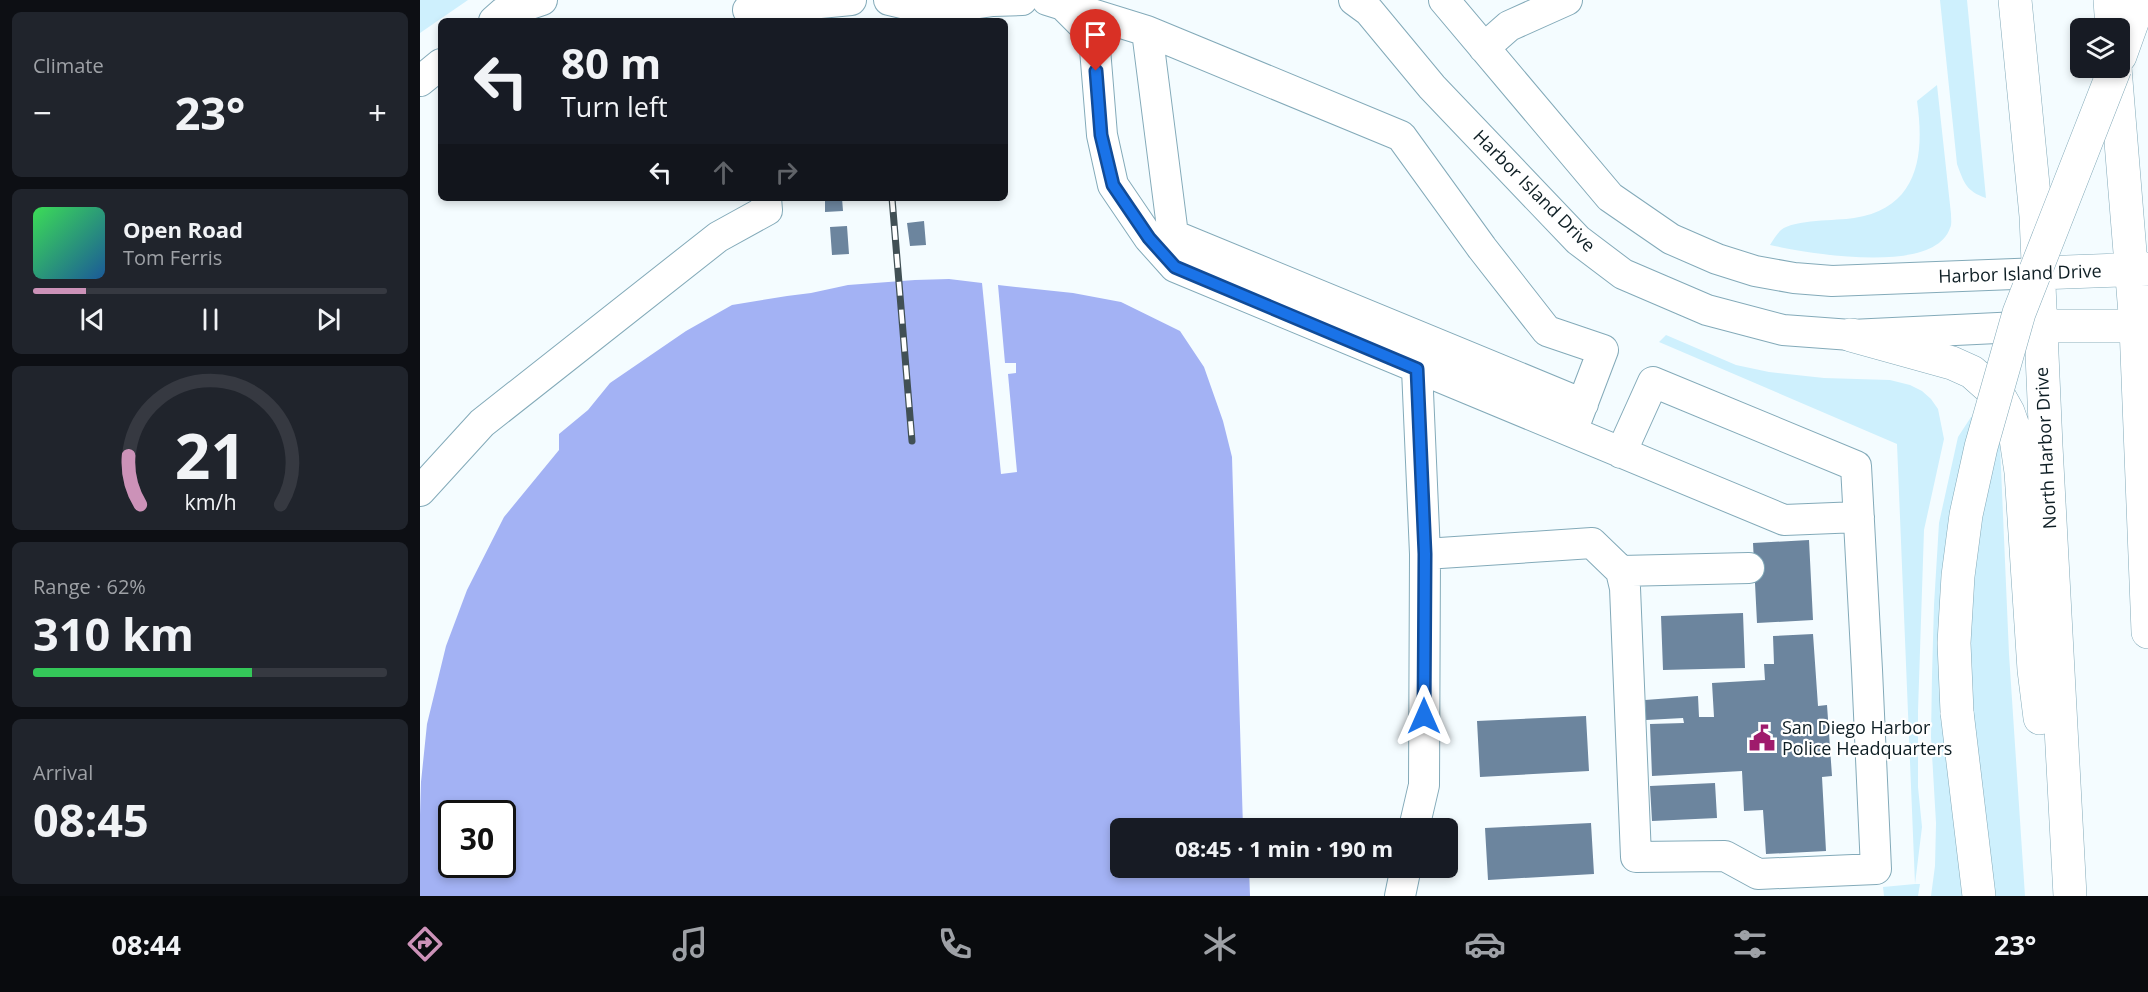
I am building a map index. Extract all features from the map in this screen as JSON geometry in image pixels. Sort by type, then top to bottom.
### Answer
[{"type":"main road","name":"North Harbor Drive","points":[[2015,0],[2036,216],[2070,896]]},
{"type":"main road","points":[[2110,0],[2111,18]]},
{"type":"main road","points":[[2130,28],[2140,0]]},
{"type":"main road","points":[[1978,896],[1957,712],[1954,644],[1958,576],[1966,515],[1981,447],[2019,313],[2111,78]]},
{"type":"main road","points":[[2116,78],[2140,269],[2148,632]]},
{"type":"main road","name":"Harbor Island Drive","points":[[2039,273],[2140,269]]},
{"type":"main road","points":[[2041,326],[2142,326]]},
{"type":"main road","points":[[1851,335],[1952,363],[1972,372],[1999,396],[2008,412],[2015,432],[2021,472],[2034,670],[2062,896]]},
{"type":"street","points":[[497,18],[503,13],[543,0]]},
{"type":"street","points":[[747,10],[850,0]]},
{"type":"street","points":[[889,0],[931,10],[1022,0]]},
{"type":"street","name":"Harbor Island Drive","points":[[1354,0],[1369,11],[1432,87],[1578,240],[1623,274],[1707,310],[1784,330],[1851,335],[2041,326]]},
{"type":"street","name":"Harbor Island Drive","points":[[1444,0],[1610,197],[1671,239],[1755,271],[1794,278],[1832,281],[2039,273]]},
{"type":"street","points":[[1484,48],[1509,26],[1567,0]]},
{"type":"street","points":[[1055,2],[1147,31],[1401,136],[1482,248],[1547,331],[1603,350],[1576,401],[1572,433]]},
{"type":"street","points":[[1055,2],[1085,27],[1095,50],[1101,135],[1113,185],[1149,238],[1175,267],[1784,520],[1859,517]]},
{"type":"street","points":[[1147,31],[1173,235],[1576,401]]},
{"type":"street","points":[[420,81],[438,66]]},
{"type":"street","points":[[420,491],[482,423],[718,237],[767,210],[766,201]]},
{"type":"street","points":[[1416,818],[1424,785],[1425,554],[1417,369]]},
{"type":"street","points":[[1425,554],[1592,543],[1621,571],[1625,588],[1636,857],[1725,856],[1758,874],[1876,869],[1856,466],[1653,382],[1621,453]]},
{"type":"street","points":[[1621,571],[1749,568]]},
{"type":"street","points":[[1400,896],[1404,878]]},
{"type":"shaded area","points":[[420,0],[468,0],[442,18],[438,18],[438,21],[420,33]]},
{"type":"shaded area","points":[[1940,0],[1967,0],[1986,198],[1967,186],[1957,164]]},
{"type":"shaded area","points":[[1937,85],[1951,214],[1950,228],[1939,243],[1920,252],[1896,257],[1868,258],[1839,256],[1770,245],[1781,230],[1787,226],[1854,218],[1875,212],[1892,203],[1904,191],[1917,160],[1920,141],[1917,101]]},
{"type":"shaded area","points":[[1666,335],[1736,365],[1769,372],[1824,378],[1890,380],[1910,385],[1922,391],[1938,409],[1944,439],[1924,530],[1918,711],[1918,787],[1922,827],[1915,884],[1897,444],[1659,342]]},
{"type":"shaded area","points":[[1983,412],[1995,425],[2000,445],[2009,654],[2025,896],[1931,896],[1935,866],[1936,823],[1931,737],[1932,675],[1939,523],[1958,437],[1971,417]]},
{"type":"shaded area","points":[[1920,884],[1918,896],[1884,896],[1883,887]]},
{"type":"water","points":[[920,271],[1045,275],[1189,324],[1236,406],[1248,818],[1110,818],[1110,878],[1249,878],[1250,896],[420,896],[420,661],[451,562],[608,369],[737,292]]},
{"type":"pier","points":[[920,268],[1045,272],[1119,286],[1191,321],[1220,364],[1239,406],[1251,818],[1243,818],[1232,457],[1223,421],[1204,367],[1180,331],[1121,302],[1073,293],[998,285],[1005,363],[1016,363],[1016,373],[1008,374],[1017,472],[1001,474],[982,283],[949,279],[848,285],[732,305],[686,331],[610,383],[588,410],[559,434],[559,450],[504,517],[467,590],[446,646],[427,724],[420,815],[420,651],[448,561],[481,507],[531,445],[606,367],[736,289]]},
{"type":"building","points":[[825,201],[842,201],[843,211],[825,212]]},
{"type":"building","points":[[924,221],[926,245],[910,246],[907,223]]},
{"type":"building","points":[[847,226],[849,254],[832,255],[830,227]]},
{"type":"building","points":[[1809,540],[1813,620],[1757,623],[1753,543]]},
{"type":"building","points":[[1743,613],[1745,668],[1663,670],[1661,616]]},
{"type":"building","points":[[1813,634],[1818,706],[1827,705],[1832,776],[1822,777],[1826,851],[1766,854],[1763,810],[1744,811],[1742,771],[1652,776],[1650,724],[1684,723],[1683,718],[1646,720],[1645,700],[1698,696],[1699,717],[1714,717],[1712,683],[1765,680],[1764,664],[1774,664],[1773,636]]},
{"type":"building","points":[[1586,716],[1589,771],[1480,777],[1477,721]]},
{"type":"building","points":[[1715,783],[1717,818],[1652,821],[1650,786]]},
{"type":"building","points":[[1591,823],[1594,874],[1488,880],[1485,828]]},
{"type":"railway","points":[[892,201],[912,441]]},
{"type":"place","name":"San Diego Harbor Police Headquarters","points":[[1762,738]]},
{"type":"route","points":[[1096,71],[1101,135],[1113,185],[1149,238],[1175,267],[1417,369],[1425,554],[1424,716]]}]
